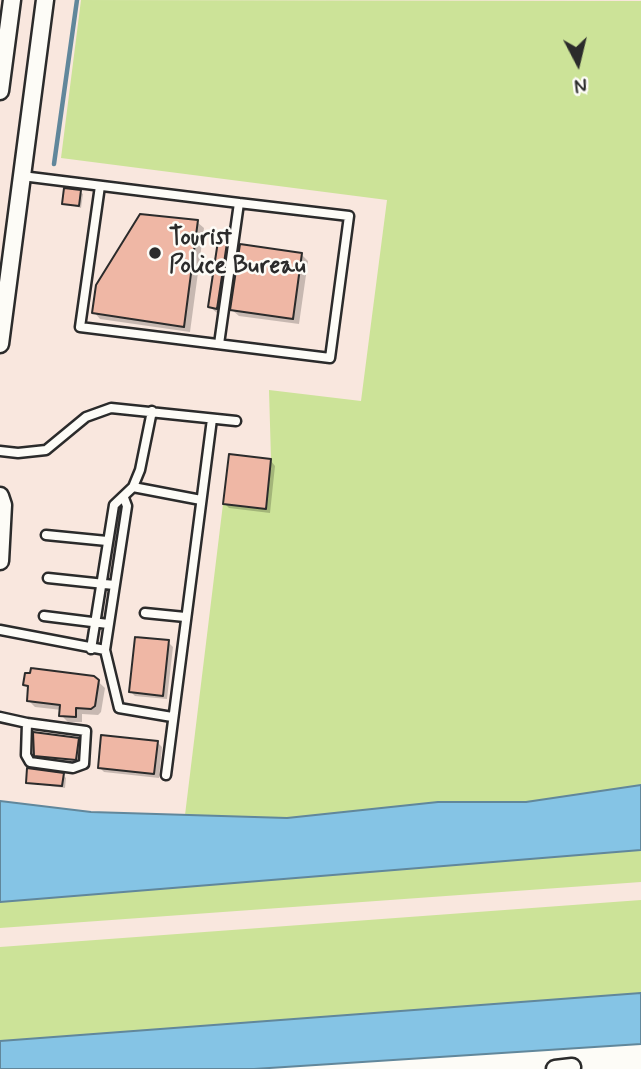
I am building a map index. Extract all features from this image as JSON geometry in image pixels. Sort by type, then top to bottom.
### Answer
[{"type":"street","points":[[0,344],[45,0]]},
{"type":"street","points":[[0,91],[8,3]]},
{"type":"street","points":[[0,496],[3,505],[0,561]]},
{"type":"street","points":[[555,1069],[572,1067]]},
{"type":"lane","points":[[22,176],[349,216],[330,358],[80,327],[100,186]]},
{"type":"lane","points":[[219,344],[239,203]]},
{"type":"lane","points":[[0,451],[38,452],[57,442],[86,416],[121,408],[236,421]]},
{"type":"lane","points":[[91,649],[114,505],[134,487],[152,411]]},
{"type":"lane","points":[[166,775],[212,419]]},
{"type":"lane","points":[[134,487],[201,499]]},
{"type":"lane","points":[[124,498],[127,506],[105,650],[119,708],[172,717]]},
{"type":"lane","points":[[46,535],[107,541]]},
{"type":"lane","points":[[48,578],[114,584]]},
{"type":"lane","points":[[145,613],[186,617]]},
{"type":"lane","points":[[44,616],[108,624]]},
{"type":"lane","points":[[0,629],[105,650]]},
{"type":"lane","points":[[0,717],[86,731],[84,764],[73,768],[30,762],[26,755],[27,723]]},
{"type":"shaded area","points":[[0,0],[641,0],[641,955],[0,1004]]},
{"type":"green space","points":[[81,0],[641,1],[641,785],[526,802],[438,802],[287,818],[185,815],[223,504],[266,509],[271,459],[269,390],[361,401],[387,200],[61,158]]},
{"type":"green space","points":[[641,850],[641,882],[0,928],[0,902]]},
{"type":"green space","points":[[641,900],[641,993],[0,1041],[0,947]]},
{"type":"water","points":[[641,785],[641,850],[0,902],[0,801],[91,812],[287,818],[438,802],[526,802]]},
{"type":"water","points":[[641,993],[641,1044],[254,1069],[0,1069],[0,1041]]},
{"type":"building","points":[[64,188],[81,190],[79,206],[62,204]]},
{"type":"building","name":"Tourist Police Bureau","points":[[140,214],[198,220],[184,327],[92,313],[96,285]]},
{"type":"building","points":[[218,241],[227,243],[217,309],[208,307]]},
{"type":"building","points":[[240,244],[302,253],[293,319],[230,310]]},
{"type":"building","points":[[229,454],[271,459],[266,509],[223,504]]},
{"type":"building","points":[[135,637],[169,640],[163,696],[129,692]]},
{"type":"building","points":[[31,668],[94,676],[99,680],[95,706],[91,709],[76,708],[76,717],[59,716],[60,705],[27,701],[28,686],[23,685],[25,673],[30,673]]},
{"type":"building","points":[[33,732],[79,738],[76,760],[34,756]]},
{"type":"building","points":[[101,735],[158,741],[154,774],[98,768]]},
{"type":"building","points":[[27,768],[64,773],[62,786],[26,783]]},
{"type":"waterway","points":[[54,164],[77,0]]},
{"type":"place","name":"Tourist Police Bureau","points":[[155,253]]}]
